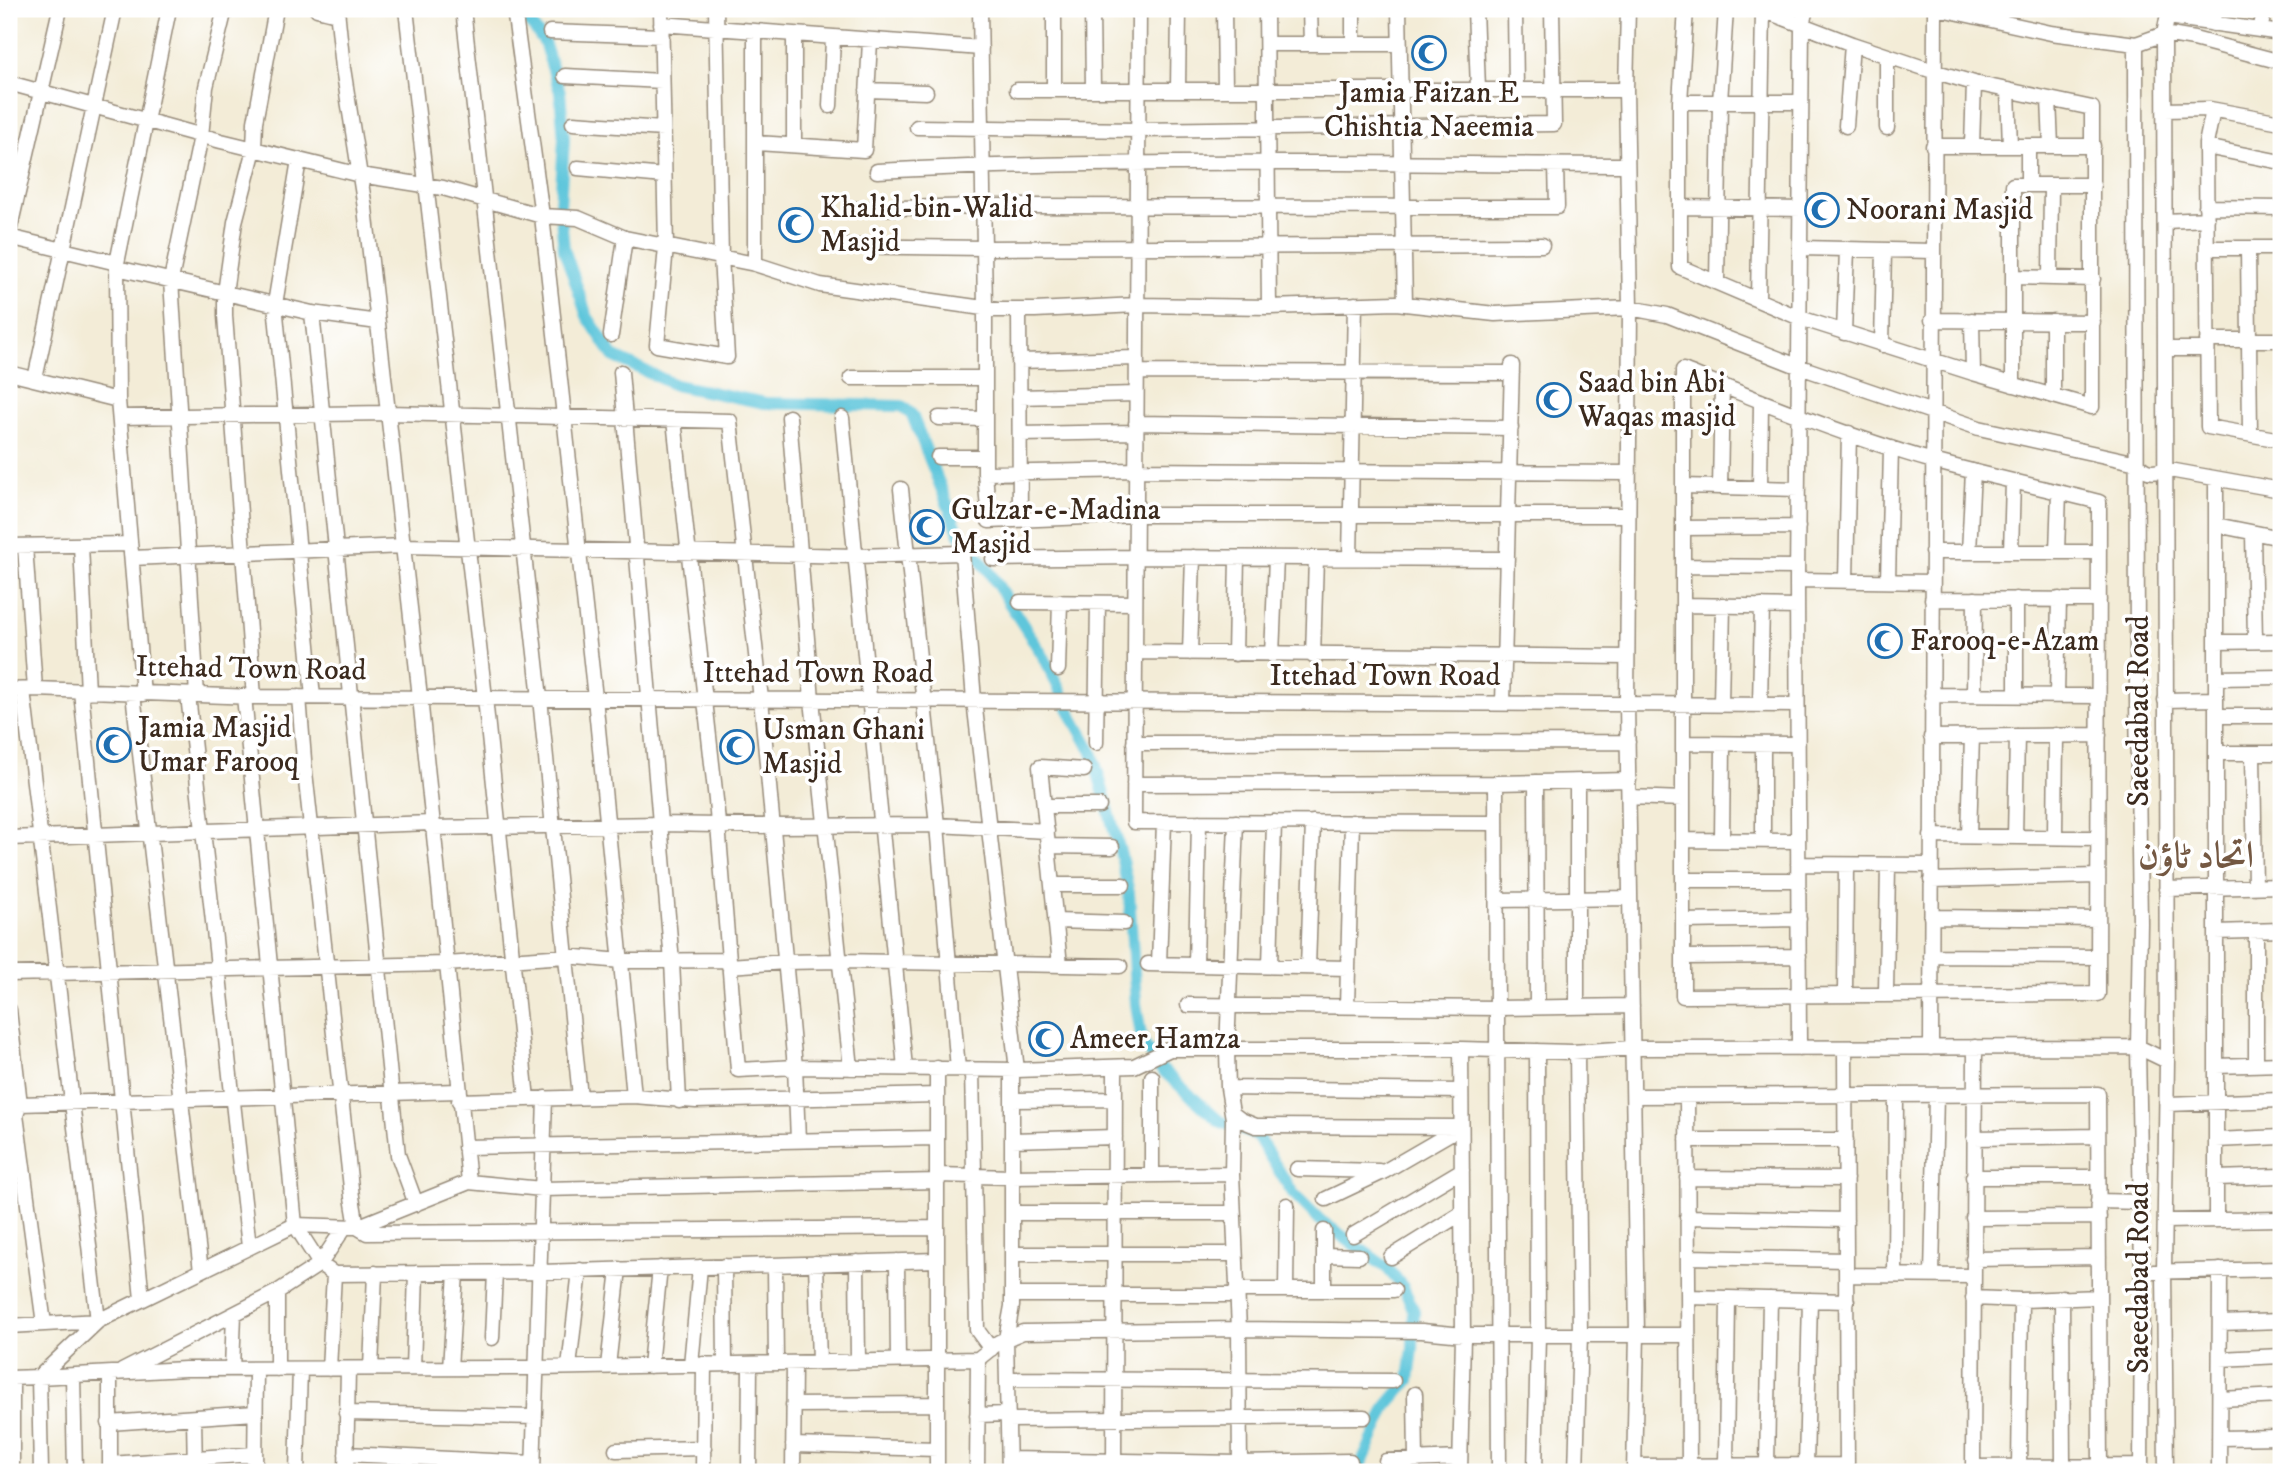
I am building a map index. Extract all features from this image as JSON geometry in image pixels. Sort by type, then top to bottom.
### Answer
[{"type":"street","points":[[60,9],[9,235],[225,293],[313,313],[378,322]]},
{"type":"street","points":[[35,379],[116,9]]},
{"type":"street","points":[[169,9],[117,265],[118,400],[131,551],[138,694],[149,833],[201,1271]]},
{"type":"street","points":[[225,9],[206,87],[201,136],[172,280],[189,555],[192,695],[203,831],[249,1247]]},
{"type":"street","points":[[276,9],[255,122],[254,149],[236,222],[225,293],[225,316],[244,553],[257,830],[295,1225],[320,1264],[334,1274],[540,1272],[937,1260]]},
{"type":"street","points":[[317,9],[337,11],[360,175],[420,697],[469,1182]]},
{"type":"street","points":[[406,9],[485,698],[527,1099]]},
{"type":"street","points":[[463,9],[540,698],[580,1097]]},
{"type":"street","points":[[661,9],[667,247],[657,345],[727,357],[721,257],[716,9]]},
{"type":"street","points":[[980,9],[985,248],[985,474],[989,521],[1136,514],[1628,515]]},
{"type":"street","points":[[1054,9],[1054,89]]},
{"type":"street","points":[[1093,9],[1093,89]]},
{"type":"street","points":[[1139,9],[1134,822],[1496,822]]},
{"type":"street","points":[[1178,89],[1179,9]]},
{"type":"street","points":[[1224,9],[1225,89]]},
{"type":"street","points":[[1266,9],[1269,307]]},
{"type":"street","points":[[1310,9],[1311,44]]},
{"type":"street","points":[[1353,9],[1353,44]]},
{"type":"street","points":[[1399,9],[1405,304]]},
{"type":"street","points":[[1475,9],[1478,89]]},
{"type":"street","points":[[1515,9],[1516,89]]},
{"type":"street","points":[[918,127],[1138,130],[1554,124],[1552,9]]},
{"type":"street","points":[[1628,9],[1626,90],[1630,309],[1627,704],[1637,1334],[1634,1469],[1689,1469],[1726,1465],[1806,1465],[1847,1469],[1845,1048]]},
{"type":"street","points":[[1686,9],[1680,102],[1680,267],[1800,318],[1844,333],[2092,407],[2092,108],[1974,83],[1933,71],[1762,10],[1758,300]]},
{"type":"street","points":[[1717,282],[1720,102],[1726,9]]},
{"type":"street","points":[[1799,1048],[1797,573],[1802,25],[1806,9]]},
{"type":"street","points":[[1931,1048],[1934,9]]},
{"type":"street","points":[[1941,9],[2051,33],[2136,44],[2164,34],[2194,39],[2281,62]]},
{"type":"street","points":[[2213,24],[2216,9]]},
{"type":"street","points":[[2260,30],[2265,9]]},
{"type":"street","points":[[2168,13],[2213,24],[2281,33]]},
{"type":"street","name":"Saeedabad Road","points":[[2166,1472],[2164,34],[2168,13]]},
{"type":"street","points":[[515,14],[542,216],[595,698],[634,1096]]},
{"type":"street","points":[[550,32],[716,29],[981,48]]},
{"type":"street","points":[[755,32],[755,264]]},
{"type":"street","points":[[794,35],[794,145]]},
{"type":"street","points":[[830,106],[833,38]]},
{"type":"street","points":[[757,143],[864,150],[870,41]]},
{"type":"street","points":[[1266,44],[1399,44]]},
{"type":"street","points":[[1846,126],[1852,44]]},
{"type":"street","name":"Saeedabad Road","points":[[2136,44],[2141,1469]]},
{"type":"street","points":[[1887,56],[1887,128]]},
{"type":"street","points":[[565,76],[662,81]]},
{"type":"street","points":[[9,83],[201,136],[360,175],[426,186],[542,216],[578,218],[625,238],[755,264],[820,285],[985,308],[1019,310],[1137,305],[1269,307],[1405,304],[1495,314],[1630,309],[1667,315],[1800,367],[1979,428],[2137,463],[2143,470],[2151,472],[2164,469],[2281,490]]},
{"type":"street","points":[[1972,146],[1974,83]]},
{"type":"street","points":[[867,90],[926,92]]},
{"type":"street","points":[[1017,90],[1626,90]]},
{"type":"street","points":[[2008,90],[2010,146]]},
{"type":"street","points":[[2049,99],[2051,146]]},
{"type":"street","points":[[1680,102],[1801,102]]},
{"type":"street","points":[[2165,110],[2213,110],[2281,122]]},
{"type":"street","points":[[2213,110],[2206,147],[2208,427],[2281,440]]},
{"type":"street","points":[[573,123],[663,129]]},
{"type":"street","points":[[1933,146],[2093,146]]},
{"type":"street","points":[[2028,146],[2028,185]]},
{"type":"street","points":[[2206,147],[2281,162]]},
{"type":"street","points":[[299,160],[275,304],[299,550],[312,828],[352,1197],[351,1228]]},
{"type":"street","points":[[877,171],[983,166],[1138,164],[1627,165]]},
{"type":"street","points":[[855,209],[984,206],[1557,207],[1556,165]]},
{"type":"street","points":[[578,168],[664,176]]},
{"type":"street","points":[[2013,384],[2013,185],[2093,185]]},
{"type":"street","points":[[2050,185],[2050,278]]},
{"type":"street","points":[[1680,207],[1801,209]]},
{"type":"street","points":[[2166,221],[2206,213],[2281,208]]},
{"type":"street","points":[[611,335],[625,238]]},
{"type":"street","points":[[832,246],[985,248],[1542,245]]},
{"type":"street","points":[[1801,248],[1933,251]]},
{"type":"street","points":[[2207,248],[2281,248]]},
{"type":"street","points":[[2248,248],[2250,434]]},
{"type":"street","points":[[1844,333],[1847,249]]},
{"type":"street","points":[[1882,345],[1884,250]]},
{"type":"street","points":[[2014,278],[2093,279]]},
{"type":"street","points":[[1350,558],[1355,304]]},
{"type":"street","points":[[1019,310],[1020,519]]},
{"type":"street","points":[[313,313],[398,1155],[416,1204]]},
{"type":"street","points":[[1932,320],[2093,322]]},
{"type":"street","points":[[1972,320],[1973,373]]},
{"type":"street","points":[[2053,321],[2053,396]]},
{"type":"street","points":[[2166,349],[2249,340],[2281,340]]},
{"type":"street","points":[[1019,361],[1354,373],[1512,368],[1503,703]]},
{"type":"street","points":[[1683,370],[1761,401],[1932,461],[2099,502],[2098,993],[1683,996],[1683,370]]},
{"type":"street","points":[[621,372],[672,962],[679,1101]]},
{"type":"street","points":[[9,373],[118,400]]},
{"type":"street","points":[[851,378],[985,378]]},
{"type":"street","points":[[1720,487],[1721,385]]},
{"type":"street","points":[[1019,397],[1136,394]]},
{"type":"street","points":[[1760,488],[1761,401]]},
{"type":"street","points":[[120,417],[388,413],[730,421],[761,699],[795,1067],[798,1140]]},
{"type":"street","points":[[789,417],[812,699],[851,1068]]},
{"type":"street","points":[[842,418],[905,1068]]},
{"type":"street","points":[[939,418],[985,419]]},
{"type":"street","points":[[674,420],[718,824],[738,1070],[795,1067],[1014,1070],[1115,1067],[1134,1066],[1170,1049],[1461,1049],[1577,1052],[1633,1048],[2138,1047],[2167,1061]]},
{"type":"street","points":[[1020,434],[1136,427],[1511,428]]},
{"type":"street","points":[[1846,581],[1849,433]]},
{"type":"street","points":[[1888,581],[1891,448]]},
{"type":"street","points":[[938,457],[985,457]]},
{"type":"street","points":[[985,474],[1136,470],[1629,473]]},
{"type":"street","points":[[1969,552],[1973,471]]},
{"type":"street","points":[[2216,479],[2216,1220]]},
{"type":"street","points":[[2011,552],[2013,481]]},
{"type":"street","points":[[1683,486],[1798,489]]},
{"type":"street","points":[[901,489],[950,964],[965,1069],[974,1176],[977,1330],[991,1349]]},
{"type":"street","points":[[2057,552],[2059,492]]},
{"type":"street","points":[[2216,526],[2281,538]]},
{"type":"street","points":[[1683,528],[1798,527]]},
{"type":"street","points":[[2253,533],[2255,641]]},
{"type":"street","points":[[81,545],[84,692],[95,835],[142,1299]]},
{"type":"street","points":[[9,546],[81,545],[189,555],[403,546],[855,556],[962,553],[974,701],[1014,1070],[1012,1295],[1006,1339],[1009,1466],[1286,1467],[1350,1461]]},
{"type":"street","points":[[25,546],[22,690],[98,1321]]},
{"type":"street","points":[[1932,552],[2099,552]]},
{"type":"street","points":[[1190,653],[1193,557]]},
{"type":"street","points":[[1235,654],[1237,558]]},
{"type":"street","points":[[1272,655],[1276,558]]},
{"type":"street","points":[[1313,656],[1316,558]]},
{"type":"street","points":[[993,559],[1507,559]]},
{"type":"street","points":[[1683,566],[1797,573],[1846,581],[1932,582]]},
{"type":"street","points":[[1932,599],[2099,600]]},
{"type":"street","points":[[1974,695],[1975,599]]},
{"type":"street","points":[[2015,695],[2016,599]]},
{"type":"street","points":[[2057,695],[2059,599]]},
{"type":"street","points":[[1020,602],[1135,603]]},
{"type":"street","points":[[1058,668],[1060,602]]},
{"type":"street","points":[[1096,743],[1093,701],[1098,603]]},
{"type":"street","points":[[1683,605],[1797,607]]},
{"type":"street","points":[[1721,704],[1723,605]]},
{"type":"street","points":[[1760,704],[1762,606]]},
{"type":"street","points":[[2216,642],[2281,641]]},
{"type":"street","points":[[1135,652],[1313,656],[1628,657]]},
{"type":"street","points":[[2216,678],[2281,677]]},
{"type":"street","name":"Ittehad Town Road","points":[[22,690],[306,697],[1797,705]]},
{"type":"street","points":[[1932,695],[2099,696]]},
{"type":"street","points":[[2165,700],[2216,699]]},
{"type":"street","points":[[2216,716],[2281,716]]},
{"type":"street","points":[[1931,737],[2098,735]]},
{"type":"street","points":[[1969,836],[1972,736]]},
{"type":"street","points":[[2015,837],[2017,736]]},
{"type":"street","points":[[2054,837],[2056,736]]},
{"type":"street","points":[[1134,743],[1628,742]]},
{"type":"street","points":[[1683,743],[1797,744]]},
{"type":"street","points":[[1722,840],[1723,744]]},
{"type":"street","points":[[1763,744],[1763,841]]},
{"type":"street","points":[[2253,752],[2255,887]]},
{"type":"street","points":[[2216,753],[2281,753]]},
{"type":"street","points":[[1060,965],[1040,767],[1084,770]]},
{"type":"street","points":[[1134,784],[1629,780]]},
{"type":"street","points":[[1536,782],[1537,1007]]},
{"type":"street","points":[[1577,782],[1577,1007]]},
{"type":"street","points":[[1496,783],[1499,1472]]},
{"type":"street","points":[[1629,797],[1683,799]]},
{"type":"street","points":[[1044,806],[1099,806]]},
{"type":"street","points":[[1164,822],[1153,964],[1348,968]]},
{"type":"street","points":[[1196,965],[1199,822]]},
{"type":"street","points":[[1236,822],[1227,1050],[1228,1088],[1233,1116],[1233,1213],[1239,1329],[1239,1467]]},
{"type":"street","points":[[1270,966],[1274,822]]},
{"type":"street","points":[[1308,967],[1313,822]]},
{"type":"street","points":[[1347,1006],[1352,822]]},
{"type":"street","points":[[9,838],[366,826],[607,824],[937,825],[1046,831]]},
{"type":"street","points":[[1931,836],[2098,838]]},
{"type":"street","points":[[1683,840],[1798,841]]},
{"type":"street","points":[[1048,846],[1112,847]]},
{"type":"street","points":[[1798,864],[1888,865],[1931,873],[2098,876]]},
{"type":"street","points":[[1845,994],[1846,865]]},
{"type":"street","points":[[1886,993],[1888,865]]},
{"type":"street","points":[[1683,880],[1798,880]]},
{"type":"street","points":[[1052,885],[1123,886]]},
{"type":"street","points":[[2166,889],[2281,886]]},
{"type":"street","points":[[1497,900],[1630,898]]},
{"type":"street","points":[[1931,917],[2098,919]]},
{"type":"street","points":[[1683,921],[1799,919]]},
{"type":"street","points":[[1055,921],[1124,923]]},
{"type":"street","points":[[2216,932],[2281,930]]},
{"type":"street","points":[[2256,931],[2256,1065]]},
{"type":"street","points":[[9,974],[446,964],[566,956],[672,962],[840,961],[1120,966]]},
{"type":"street","points":[[1683,957],[1799,956]]},
{"type":"street","points":[[1931,956],[2098,957]]},
{"type":"street","points":[[1188,1004],[1497,1008],[1632,1006]]},
{"type":"street","points":[[9,1010],[11,1049],[20,1104],[16,1115],[44,1324]]},
{"type":"street","points":[[1975,1047],[1973,1469],[2019,1466],[2141,1469]]},
{"type":"street","points":[[1386,1461],[1416,1460],[1460,1465],[1463,1335],[1461,1049]]},
{"type":"street","points":[[1535,1472],[1538,1335],[1536,1051]]},
{"type":"street","points":[[1576,1472],[1580,1334],[1577,1052]]},
{"type":"street","points":[[2216,1066],[2281,1064]]},
{"type":"street","points":[[1114,1466],[1115,1067]]},
{"type":"street","points":[[937,1068],[937,1472]]},
{"type":"street","points":[[1152,1077],[1152,1175]]},
{"type":"street","points":[[1228,1088],[1461,1091]]},
{"type":"street","points":[[20,1104],[393,1093],[527,1099],[634,1096],[679,1101],[937,1095]]},
{"type":"street","points":[[1634,1096],[2098,1094],[2100,1469]]},
{"type":"street","points":[[1895,1275],[1896,1095]]},
{"type":"street","points":[[1933,1275],[1936,1095]]},
{"type":"street","points":[[1687,1096],[1689,1469]]},
{"type":"street","points":[[346,1454],[449,1466],[533,1467],[545,1098]]},
{"type":"street","points":[[1012,1100],[1115,1099]]},
{"type":"street","points":[[2167,1104],[2281,1100]]},
{"type":"street","points":[[1233,1116],[1256,1126],[1461,1127]]},
{"type":"street","points":[[1326,1199],[1385,1171],[1461,1127]]},
{"type":"street","points":[[9,1161],[18,1129]]},
{"type":"street","points":[[1974,1138],[2098,1136]]},
{"type":"street","points":[[1012,1140],[1115,1137]]},
{"type":"street","points":[[2216,1140],[2281,1137]]},
{"type":"street","points":[[465,1147],[937,1138]]},
{"type":"street","points":[[1687,1140],[1846,1140]]},
{"type":"street","points":[[113,1374],[277,1292],[320,1264],[351,1228],[469,1182],[542,1189],[974,1176],[1152,1175],[1232,1168]]},
{"type":"street","points":[[1297,1170],[1385,1171]]},
{"type":"street","points":[[1353,1235],[1462,1170]]},
{"type":"street","points":[[2216,1178],[2281,1176]]},
{"type":"street","points":[[1973,1177],[2098,1177]]},
{"type":"street","points":[[1687,1178],[1846,1179]]},
{"type":"street","points":[[2098,1201],[2141,1202]]},
{"type":"street","points":[[1286,1290],[1287,1205]]},
{"type":"street","points":[[1012,1213],[1233,1213]]},
{"type":"street","points":[[1391,1257],[1462,1213]]},
{"type":"street","points":[[1687,1217],[1846,1220]]},
{"type":"street","points":[[1973,1218],[2099,1217]]},
{"type":"street","points":[[2165,1221],[2281,1219]]},
{"type":"street","points":[[41,1472],[39,1377],[98,1321],[295,1225],[351,1228],[368,1233],[937,1228]]},
{"type":"street","points":[[1324,1231],[1324,1290]]},
{"type":"street","points":[[1012,1254],[1235,1254]]},
{"type":"street","points":[[1324,1255],[1359,1256]]},
{"type":"street","points":[[1688,1257],[1846,1268],[1895,1275],[1973,1276]]},
{"type":"street","points":[[1973,1259],[2099,1257]]},
{"type":"street","points":[[897,1261],[898,1361]]},
{"type":"street","points":[[857,1262],[858,1361]]},
{"type":"street","points":[[816,1264],[819,1362]]},
{"type":"street","points":[[775,1265],[776,1363]]},
{"type":"street","points":[[724,1266],[725,1364]]},
{"type":"street","points":[[700,1267],[697,1365],[704,1472]]},
{"type":"street","points":[[650,1366],[660,1268]]},
{"type":"street","points":[[608,1366],[620,1269]]},
{"type":"street","points":[[2142,1272],[2281,1269]]},
{"type":"street","points":[[569,1367],[580,1270]]},
{"type":"street","points":[[2220,1270],[2220,1472]]},
{"type":"street","points":[[492,1338],[495,1272]]},
{"type":"street","points":[[371,1368],[375,1273]]},
{"type":"street","points":[[413,1368],[416,1273]]},
{"type":"street","points":[[450,1368],[456,1273]]},
{"type":"street","points":[[330,1368],[334,1274]]},
{"type":"street","points":[[1012,1295],[1394,1290]]},
{"type":"street","points":[[276,1369],[277,1292]]},
{"type":"street","points":[[1688,1297],[1847,1301]]},
{"type":"street","points":[[2062,1297],[2063,1466]]},
{"type":"street","points":[[1973,1298],[2021,1300],[2099,1297]]},
{"type":"street","points":[[1726,1465],[1728,1298]]},
{"type":"street","points":[[1767,1465],[1770,1299]]},
{"type":"street","points":[[1806,1465],[1810,1300]]},
{"type":"street","points":[[2019,1466],[2021,1300]]},
{"type":"street","points":[[232,1369],[234,1314]]},
{"type":"street","points":[[9,1326],[98,1321]]},
{"type":"street","points":[[2220,1323],[2281,1321]]},
{"type":"street","points":[[12,1472],[11,1378],[185,1369],[537,1368],[978,1359],[1006,1339],[1023,1332],[1239,1329],[1422,1331],[1463,1335],[1688,1335]]},
{"type":"street","points":[[2220,1359],[2281,1356]]},
{"type":"street","points":[[977,1472],[978,1359]]},
{"type":"street","points":[[793,1363],[793,1472]]},
{"type":"street","points":[[749,1472],[750,1364]]},
{"type":"street","points":[[345,1472],[348,1368]]},
{"type":"street","points":[[255,1472],[256,1369]]},
{"type":"street","points":[[297,1472],[300,1369]]},
{"type":"street","points":[[113,1374],[109,1423],[110,1468],[195,1465],[255,1454]]},
{"type":"street","points":[[73,1376],[75,1472]]},
{"type":"street","points":[[1007,1379],[1393,1381]]},
{"type":"street","points":[[1415,1394],[1416,1460]]},
{"type":"street","points":[[2220,1399],[2281,1396]]},
{"type":"street","points":[[793,1405],[937,1404]]},
{"type":"street","points":[[109,1423],[255,1413]]},
{"type":"street","points":[[346,1413],[535,1417]]},
{"type":"street","points":[[977,1415],[1114,1419],[1364,1417]]},
{"type":"street","points":[[194,1418],[195,1465]]},
{"type":"street","points":[[2220,1438],[2281,1437]]},
{"type":"street","points":[[793,1445],[937,1449]]},
{"type":"street","points":[[616,1450],[704,1448]]},
{"type":"waterway","points":[[520,9],[544,42],[560,92],[564,139],[560,206],[564,249],[587,316],[613,356],[675,385],[765,403],[902,406],[912,415],[959,533],[988,570],[1045,659],[1092,752],[1129,893],[1136,1004],[1142,1042],[1159,1067],[1219,1121],[1257,1136],[1293,1193],[1321,1221],[1387,1268],[1403,1287],[1414,1311],[1409,1380],[1387,1406],[1358,1472]]},
{"type":"place","name":"Jamia Faizan E Chishtia Naeemia","points":[[1429,53]]},
{"type":"place","name":"Noorani Masjid","points":[[1822,210]]},
{"type":"place","name":"Khalid-bin-Walid Masjid","points":[[796,225]]},
{"type":"place","name":"Saad bin Abi Waqas masjid","points":[[1554,400]]},
{"type":"place","name":"Gulzar-e-Madina Masjid","points":[[927,527]]},
{"type":"place","name":"Farooq-e-Azam","points":[[1885,641]]},
{"type":"place","name":"Jamia Masjid Umar Farooq","points":[[114,745]]},
{"type":"place","name":"Usman Ghani Masjid","points":[[737,747]]},
{"type":"place","name":"Ameer Hamza","points":[[1046,1039]]},
{"type":"district","name":"اتحاد ٹاؤن","points":[[2196,856]]}]
